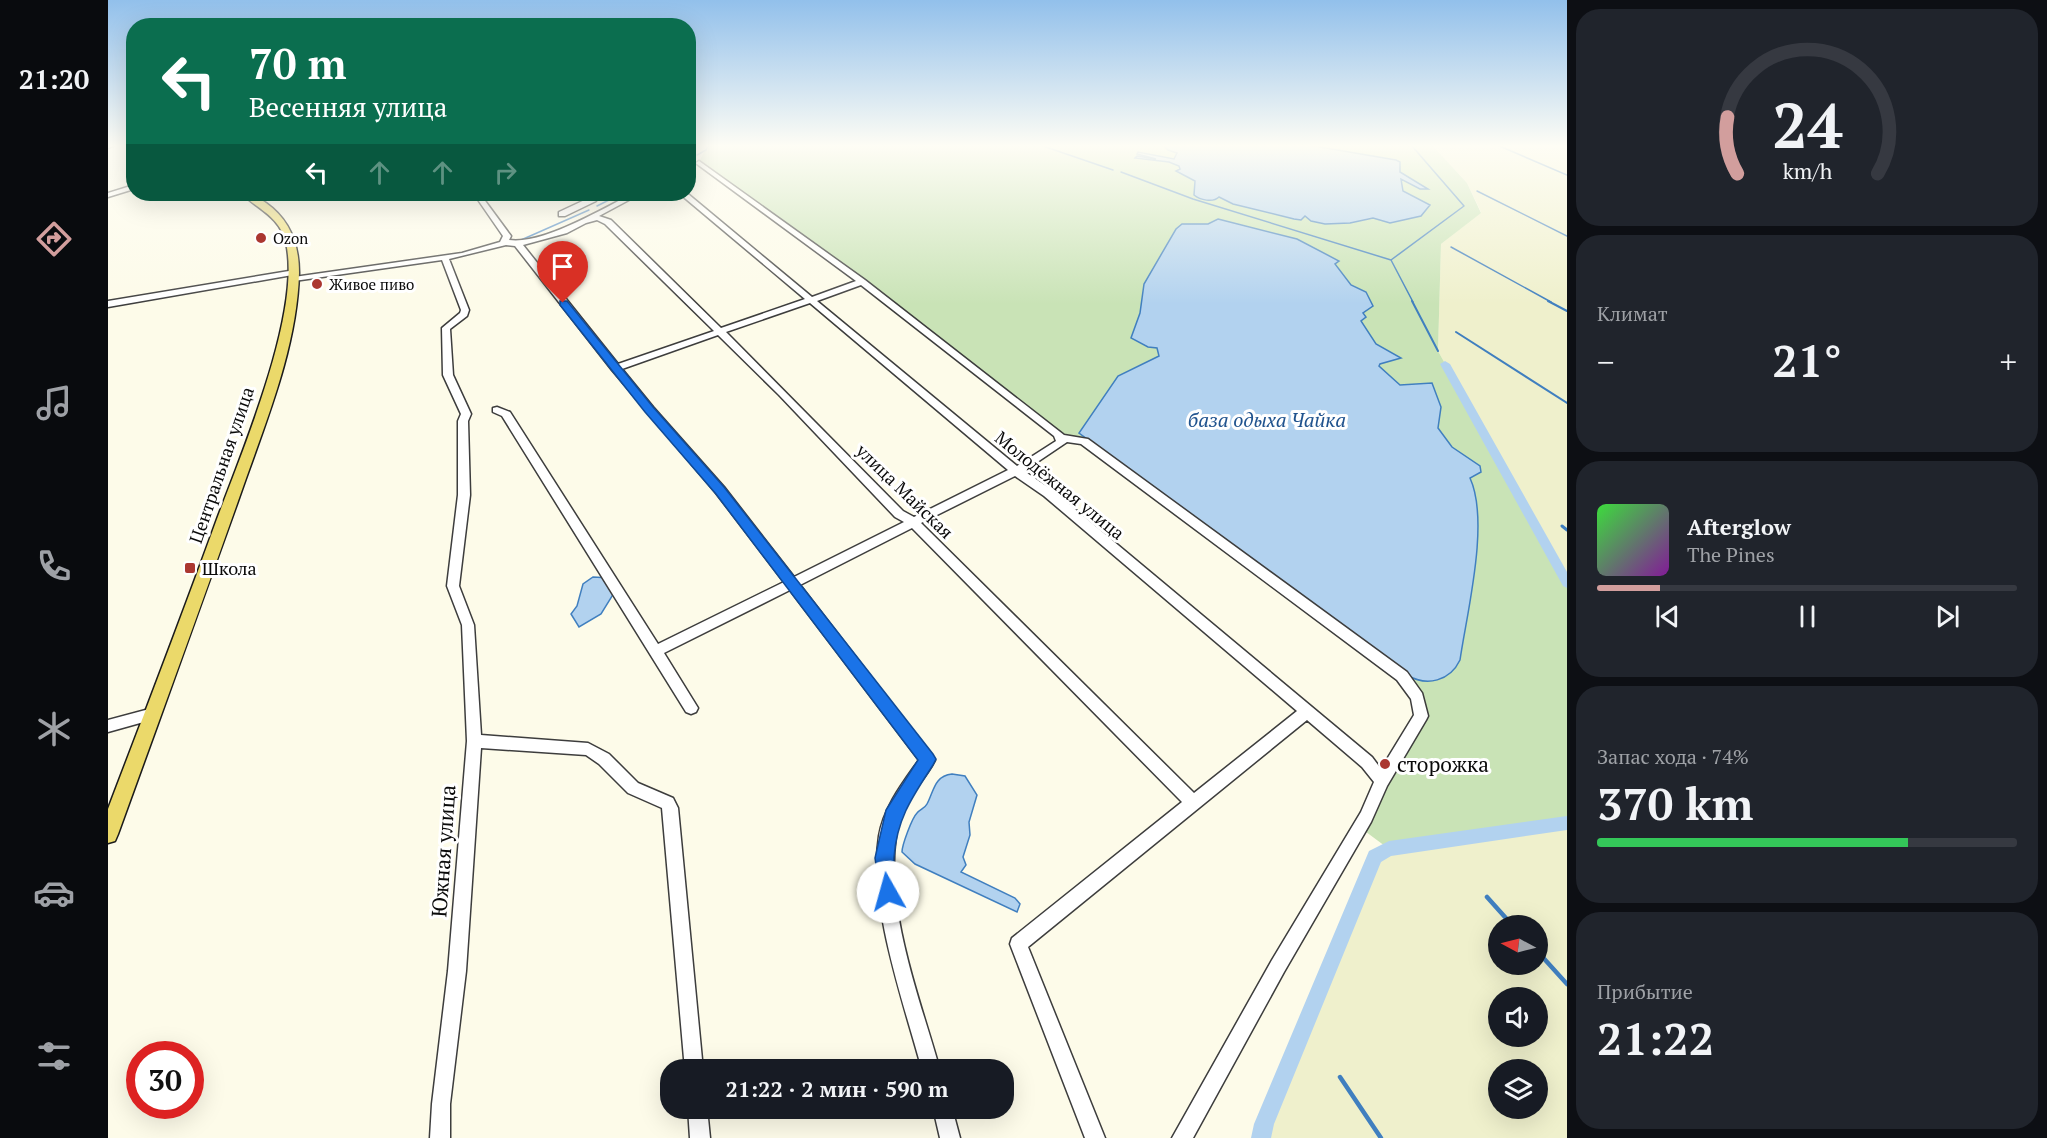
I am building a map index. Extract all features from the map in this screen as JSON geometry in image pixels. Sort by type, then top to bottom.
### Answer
[{"type":"main road","points":[[256,201],[276,215],[286,228],[294,275]]},
{"type":"main road","name":"Центральная улица","points":[[108,834],[258,423],[279,352],[294,275]]},
{"type":"street","points":[[747,198],[862,282],[1061,438],[1084,441],[1402,676],[1417,697],[1421,716],[1382,781],[1366,817],[1358,826],[1182,1138]]},
{"type":"street","points":[[482,201],[506,239],[518,244],[615,368],[720,490],[928,759],[894,810],[886,843],[884,866],[898,946],[929,1059]]},
{"type":"street","points":[[562,214],[589,201]]},
{"type":"street","points":[[518,244],[553,235],[586,221],[623,201]]},
{"type":"street","name":"Молодёжная улица","points":[[692,201],[1016,471],[1048,494],[1367,762],[1382,781]]},
{"type":"street","name":"улица Майская","points":[[586,221],[597,218],[607,220],[782,393],[899,514],[913,522],[1193,803]]},
{"type":"street","points":[[108,304],[294,275],[445,258],[506,239]]},
{"type":"street","name":"Южная улица","points":[[440,1138],[441,1104],[457,971],[474,741],[468,625],[453,586],[464,495],[462,421],[466,414],[448,375],[446,328],[464,314],[465,310],[445,258]]},
{"type":"street","points":[[615,368],[862,282]]},
{"type":"street","points":[[497,410],[506,414],[691,708]]},
{"type":"street","points":[[656,651],[1016,471],[1059,446],[1061,438]]},
{"type":"street","points":[[1095,1138],[1018,944],[1306,712]]},
{"type":"street","points":[[108,726],[153,714]]},
{"type":"street","points":[[474,741],[588,749],[604,759],[633,788],[668,803],[693,1059]]},
{"type":"street","points":[[699,1119],[700,1138]]},
{"type":"street","points":[[945,1119],[950,1138]]},
{"type":"green space","points":[[751,198],[1474,198],[1481,213],[1441,244],[1438,351],[1567,583],[1567,823],[1389,849],[1358,826],[1421,716],[1409,684],[1084,441],[1061,438]]},
{"type":"green space","points":[[1474,198],[1567,198],[1567,583],[1438,351],[1441,244],[1481,212]]},
{"type":"green space","points":[[1567,823],[1567,1138],[1261,1138],[1264,1124],[1375,857],[1389,849]]},
{"type":"water","points":[[1221,198],[1417,198],[1430,205],[1421,216],[1390,223],[1373,218],[1350,223],[1325,224],[1311,221],[1305,216],[1301,220],[1294,219],[1233,204]]},
{"type":"water","name":"база одыха Чайка","points":[[1218,219],[1297,239],[1339,261],[1335,264],[1351,285],[1366,292],[1373,306],[1363,313],[1366,317],[1361,321],[1376,344],[1401,358],[1379,366],[1400,385],[1432,383],[1441,407],[1438,428],[1452,447],[1480,466],[1481,472],[1470,478],[1476,496],[1478,518],[1472,593],[1460,660],[1456,667],[1444,677],[1422,681],[1407,675],[1079,433],[1118,376],[1159,356],[1157,348],[1148,347],[1131,338],[1140,313],[1144,284],[1176,229],[1182,224],[1208,224]]},
{"type":"water","points":[[593,577],[610,578],[614,593],[601,614],[579,627],[571,614],[577,606],[583,584]]},
{"type":"water","points":[[952,774],[965,776],[977,795],[969,822],[970,835],[963,857],[966,865],[961,872],[1015,898],[1020,904],[1017,912],[915,864],[902,852],[915,816],[926,805],[938,781]]},
{"type":"waterway","points":[[1191,198],[1391,260]]},
{"type":"waterway","points":[[1391,260],[1464,206],[1457,198]]},
{"type":"waterway","points":[[1491,198],[1567,236]]},
{"type":"waterway","points":[[597,206],[607,201]]},
{"type":"waterway","points":[[521,240],[589,210]]},
{"type":"waterway","points":[[1451,247],[1551,302]]},
{"type":"waterway","points":[[1391,260],[1413,302]]},
{"type":"waterway","points":[[1412,301],[1438,351]]},
{"type":"waterway","points":[[1548,301],[1567,311]]},
{"type":"waterway","points":[[1456,332],[1567,403]]},
{"type":"waterway","points":[[1445,364],[1567,583]]},
{"type":"waterway","points":[[1562,526],[1567,530]]},
{"type":"waterway","points":[[1261,1138],[1264,1124],[1375,857],[1389,849],[1567,823]]},
{"type":"waterway","points":[[1487,897],[1503,915]]},
{"type":"waterway","points":[[1548,963],[1567,984]]},
{"type":"waterway","points":[[1340,1077],[1381,1138]]},
{"type":"place","name":"Ozon","points":[[261,238]]},
{"type":"place","name":"Живое пиво","points":[[317,284]]},
{"type":"place","name":"Школа","points":[[190,568]]},
{"type":"place","name":"сторожка","points":[[1385,764]]},
{"type":"route","points":[[563,303],[649,409],[720,490],[928,759],[894,810],[884,858],[888,892]]}]
